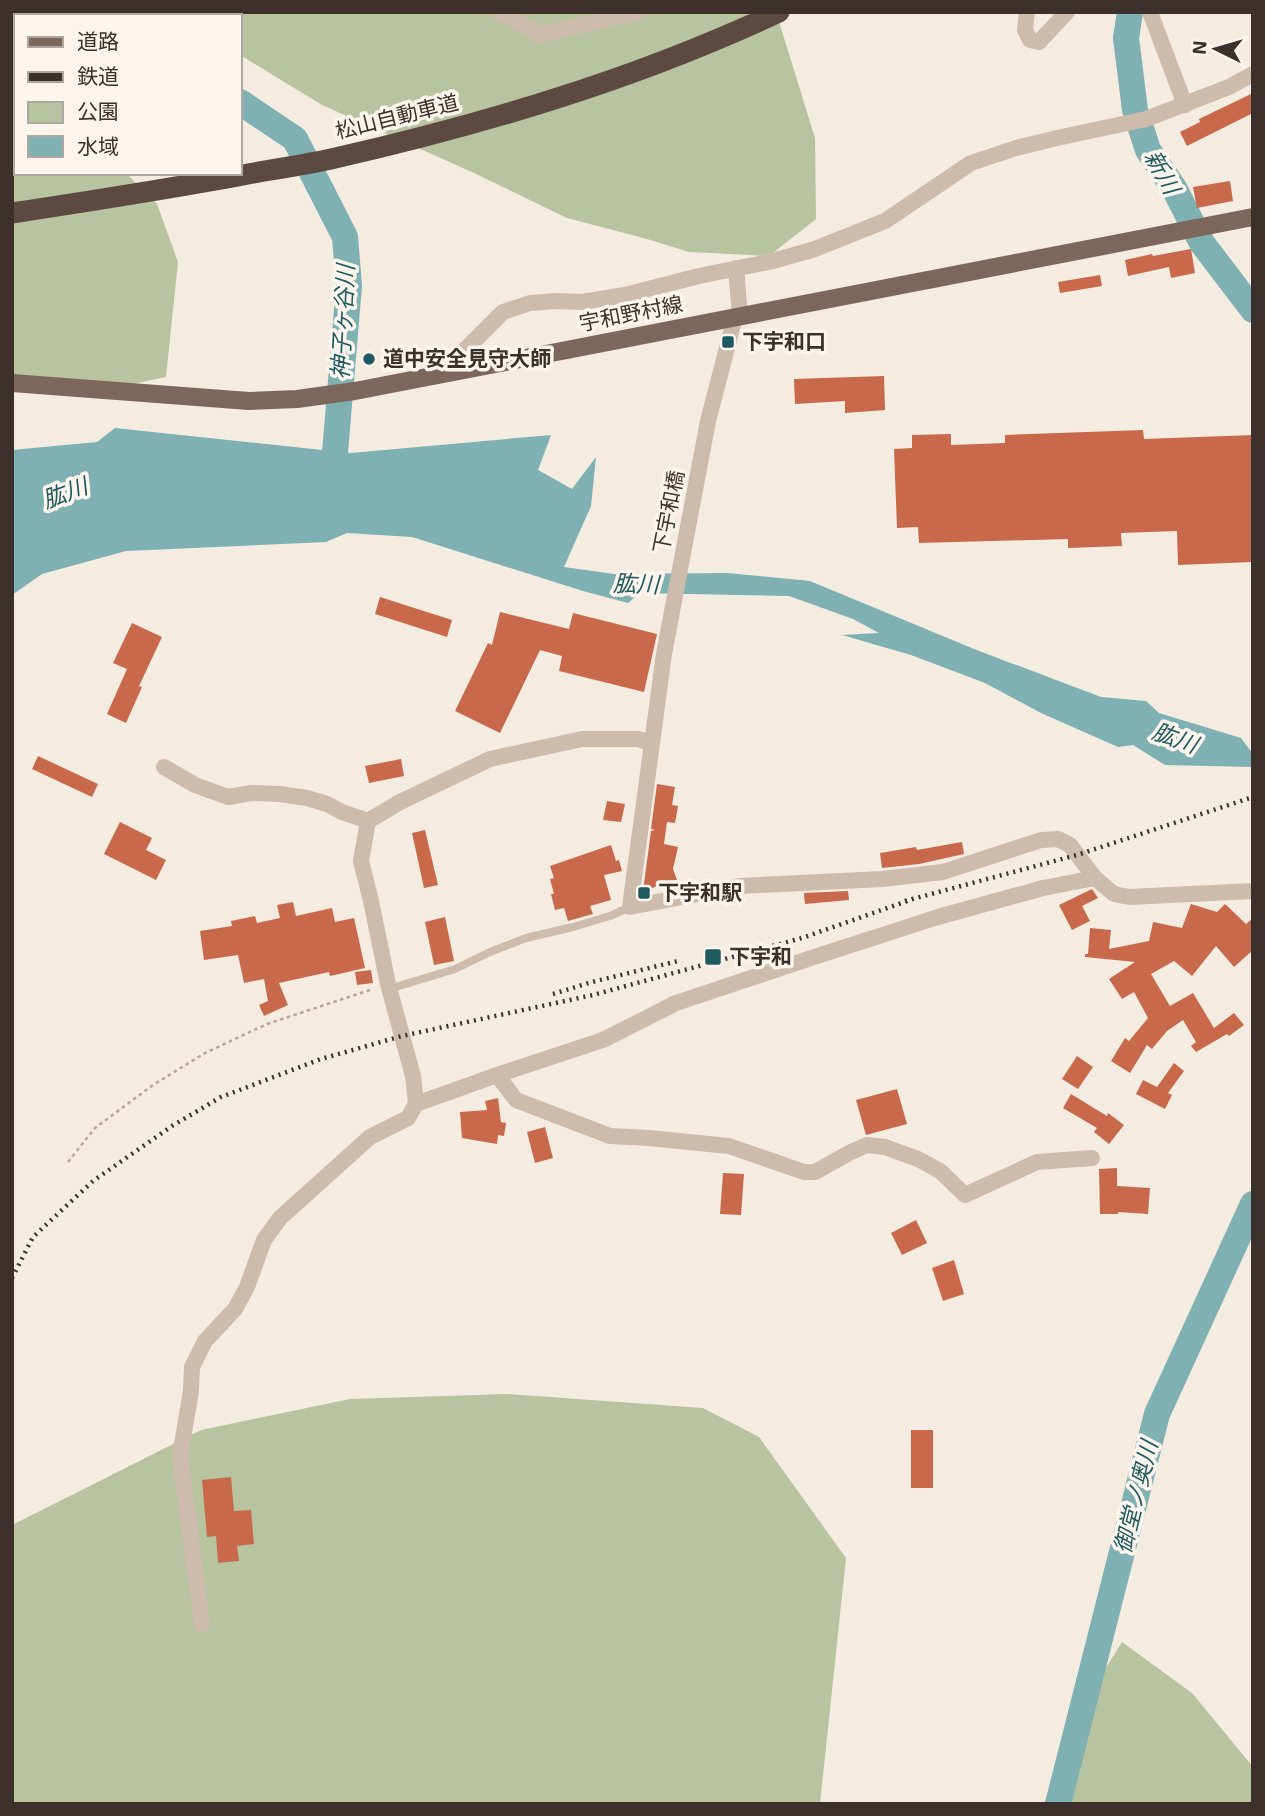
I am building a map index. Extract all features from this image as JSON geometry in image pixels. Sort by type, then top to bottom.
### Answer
[{"type":"highway","name":"松山自動車道","points":[[12,213],[329,159],[443,132],[559,99],[650,67],[779,12]]},
{"type":"main road","name":"宇和野村線","points":[[12,383],[248,401],[297,399],[440,375],[1250,217]]},
{"type":"street","points":[[498,12],[540,35],[638,12]]},
{"type":"street","points":[[1027,12],[1025,30],[1030,40],[1039,42],[1067,12]]},
{"type":"street","points":[[1150,12],[1185,105]]},
{"type":"street","points":[[440,375],[503,312],[530,303],[582,302],[625,295],[773,261],[815,248],[885,221],[971,163],[1056,138],[1138,122],[1229,87],[1253,74]]},
{"type":"street","name":"下宇和橋","points":[[630,907],[664,654],[708,421],[738,317],[736,268]]},
{"type":"street","points":[[202,1624],[180,1457],[191,1391],[192,1367],[205,1341],[235,1308],[247,1287],[264,1240],[280,1218],[370,1137],[408,1118],[416,1104],[413,1076],[388,987],[361,861],[368,821],[400,802],[491,759],[582,739],[638,739],[651,743]]},
{"type":"street","points":[[164,767],[195,785],[228,797],[252,793],[307,798],[368,821]]},
{"type":"street","points":[[630,907],[739,886],[943,872],[1041,840],[1058,839],[1070,845],[1095,878],[1114,894],[1129,897],[1253,891]]},
{"type":"street","points":[[416,1104],[603,1041],[676,1003],[811,958],[938,917],[1043,888],[1095,878]]},
{"type":"street","points":[[497,1075],[516,1100],[610,1136],[729,1146],[804,1172],[815,1172],[867,1145],[885,1147],[918,1159],[940,1171],[965,1195],[1037,1162],[1093,1158]]},
{"type":"lane","points":[[388,987],[455,969],[526,938],[586,923],[630,907]]},
{"type":"path","points":[[68,1163],[95,1128],[153,1085],[205,1053],[267,1024],[388,987]]},
{"type":"green space","points":[[170,12],[776,12],[815,138],[816,219],[769,256],[689,252],[567,218],[322,105],[242,56],[242,14]]},
{"type":"green space","points":[[12,68],[14,175],[128,175],[157,204],[178,262],[166,377],[85,394],[12,386]]},
{"type":"green space","points":[[507,1394],[703,1408],[759,1437],[846,1558],[820,1804],[12,1804],[12,1525],[201,1430],[350,1399]]},
{"type":"green space","points":[[1122,1642],[1192,1693],[1253,1767],[1253,1804],[1044,1804],[1072,1723]]},
{"type":"water","name":"肱川","points":[[115,428],[351,453],[551,435],[538,470],[572,489],[596,457],[591,506],[564,567],[614,574],[727,573],[810,581],[974,649],[1101,697],[1146,701],[1159,713],[1241,738],[1253,754],[1253,767],[1165,765],[1133,745],[1118,747],[1041,713],[985,683],[911,655],[842,635],[879,633],[853,619],[789,596],[640,593],[628,603],[412,537],[347,533],[326,542],[126,551],[42,574],[12,595],[12,450],[97,442]]},
{"type":"building","points":[[1253,93],[1253,113],[1187,146],[1180,132],[1200,122],[1199,119]]},
{"type":"building","points":[[1230,181],[1233,201],[1197,208],[1193,187]]},
{"type":"building","points":[[1191,249],[1195,273],[1171,278],[1169,267],[1128,276],[1125,260]]},
{"type":"building","points":[[1100,275],[1102,286],[1060,293],[1058,282]]},
{"type":"building","points":[[884,376],[885,410],[845,413],[845,401],[795,404],[794,379]]},
{"type":"building","points":[[1143,430],[1144,439],[1253,435],[1253,562],[1178,565],[1177,531],[1121,533],[1122,546],[1068,548],[1068,539],[919,543],[918,527],[897,528],[894,449],[912,448],[912,435],[951,434],[951,445],[1005,443],[1005,435]]},
{"type":"building","points":[[380,597],[452,620],[447,637],[375,614]]},
{"type":"building","points":[[500,612],[569,629],[573,613],[657,634],[644,692],[559,671],[562,656],[540,650],[500,733],[455,711],[488,643],[492,645]]},
{"type":"building","points":[[132,623],[162,637],[139,686],[142,687],[126,723],[107,714],[127,669],[113,663]]},
{"type":"building","points":[[38,756],[98,784],[92,797],[32,769]]},
{"type":"building","points":[[401,759],[404,776],[369,783],[365,766]]},
{"type":"building","points":[[657,784],[675,787],[672,805],[678,806],[675,823],[667,822],[664,844],[678,847],[673,869],[677,880],[643,891],[651,831],[655,830],[651,829]]},
{"type":"building","points":[[607,801],[625,804],[621,822],[603,820]]},
{"type":"building","points":[[120,822],[152,838],[146,850],[166,860],[156,880],[104,854]]},
{"type":"building","points":[[425,830],[438,885],[424,888],[412,833]]},
{"type":"building","points":[[962,842],[964,854],[919,864],[882,868],[880,853]]},
{"type":"building","points":[[611,845],[622,871],[604,875],[611,900],[590,906],[593,914],[568,921],[564,908],[555,910],[550,879],[554,878],[550,866]]},
{"type":"building","points":[[1092,889],[1098,898],[1082,906],[1090,921],[1072,930],[1059,905]]},
{"type":"building","points":[[848,891],[849,900],[805,904],[804,893]]},
{"type":"building","points":[[293,902],[296,916],[332,908],[335,922],[354,918],[365,968],[330,976],[329,972],[279,983],[288,1005],[264,1016],[259,1005],[268,1001],[264,979],[244,983],[238,955],[204,960],[200,931],[232,926],[231,921],[255,916],[257,923],[280,918],[277,905]]},
{"type":"building","points":[[1191,904],[1217,912],[1225,904],[1246,924],[1253,918],[1253,950],[1234,967],[1216,946],[1192,976],[1174,961],[1151,974],[1170,1006],[1193,993],[1214,1028],[1234,1013],[1244,1025],[1229,1036],[1227,1034],[1196,1052],[1191,1046],[1196,1042],[1183,1020],[1167,1031],[1152,1049],[1147,1045],[1130,1073],[1111,1061],[1125,1038],[1129,1041],[1148,1018],[1134,992],[1122,999],[1109,979],[1135,962],[1085,957],[1085,954],[1088,954],[1090,928],[1111,930],[1109,949],[1149,941],[1153,922],[1182,928]]},
{"type":"building","points":[[445,917],[454,961],[434,965],[425,922]]},
{"type":"building","points":[[371,970],[373,983],[357,985],[355,972]]},
{"type":"building","points":[[1077,1056],[1093,1067],[1078,1089],[1062,1079]]},
{"type":"building","points":[[1174,1063],[1184,1071],[1168,1093],[1172,1095],[1165,1109],[1136,1094],[1143,1080],[1157,1087]]},
{"type":"building","points":[[897,1089],[907,1124],[866,1135],[856,1100]]},
{"type":"building","points":[[1071,1094],[1107,1116],[1108,1113],[1124,1125],[1109,1144],[1094,1132],[1097,1128],[1063,1108]]},
{"type":"building","points":[[498,1098],[501,1122],[506,1123],[504,1136],[498,1135],[497,1144],[462,1138],[460,1112],[487,1110],[485,1101]]},
{"type":"building","points":[[545,1127],[553,1158],[535,1163],[527,1132]]},
{"type":"building","points":[[1117,1168],[1117,1186],[1150,1188],[1148,1214],[1100,1214],[1099,1169]]},
{"type":"building","points":[[723,1173],[744,1174],[741,1215],[720,1214]]},
{"type":"building","points":[[916,1220],[927,1243],[902,1255],[891,1233]]},
{"type":"building","points":[[954,1260],[964,1294],[943,1301],[932,1268]]},
{"type":"building","points":[[911,1430],[933,1430],[933,1488],[911,1488]]},
{"type":"building","points":[[231,1477],[234,1511],[251,1510],[254,1544],[237,1546],[239,1561],[218,1563],[216,1536],[207,1537],[202,1480]]},
{"type":"waterway","name":"新川","points":[[1130,12],[1126,38],[1135,110],[1148,150],[1174,188],[1202,243],[1253,310]]},
{"type":"waterway","name":"神子ヶ谷川","points":[[242,103],[295,139],[345,237],[349,286],[332,488]]},
{"type":"waterway","name":"御堂ノ奥川","points":[[1058,1804],[1157,1414],[1253,1204]]},
{"type":"railway","points":[[905,901],[1077,855],[1253,797]]},
{"type":"railway","points":[[12,1278],[33,1237],[93,1181],[172,1126],[221,1097],[321,1059],[402,1036],[593,995],[802,938],[913,899]]},
{"type":"railway","points":[[553,994],[678,961]]},
{"type":"place","name":"下宇和口","points":[[728,342]]},
{"type":"place","name":"道中安全見守大師","points":[[369,359]]},
{"type":"place","name":"下宇和駅","points":[[644,893]]},
{"type":"place","name":"下宇和","points":[[713,957]]}]
